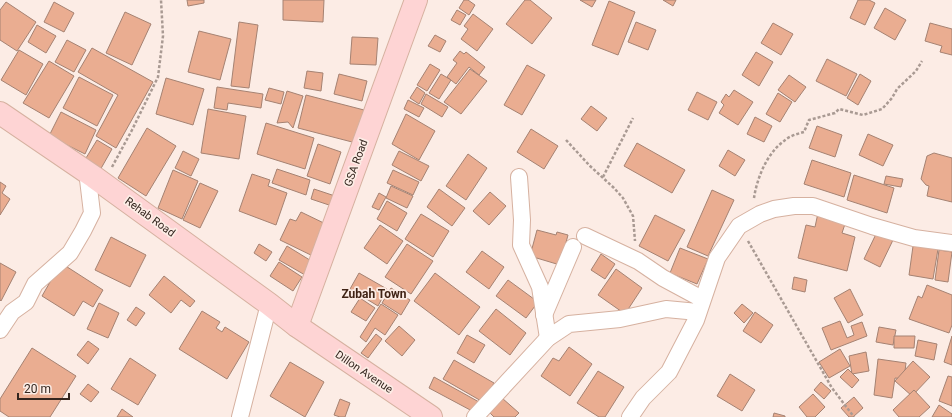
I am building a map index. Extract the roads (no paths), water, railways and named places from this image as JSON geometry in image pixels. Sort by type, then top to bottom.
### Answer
[{"type":"street","name":"GSA Road","points":[[297,326],[416,0]]},
{"type":"street","name":"Rehab Road","points":[[0,113],[91,174],[297,326]]},
{"type":"street","points":[[0,330],[12,312],[26,302],[35,284],[70,253],[83,231],[92,213],[91,174]]},
{"type":"street","points":[[519,177],[522,220],[521,245],[540,287],[548,338]]},
{"type":"street","points":[[630,417],[643,398],[669,372],[696,320],[700,305],[718,258],[739,226],[760,214],[774,209],[794,206],[813,206],[872,226],[914,238],[952,243]]},
{"type":"street","points":[[585,236],[638,261],[700,305]]},
{"type":"street","points":[[544,315],[573,247]]},
{"type":"street","points":[[240,417],[269,304]]},
{"type":"street","points":[[475,417],[548,338],[569,324],[620,319],[666,309],[700,305]]},
{"type":"street","name":"Dillon Avenue","points":[[297,326],[431,417]]},
{"type":"district","name":"Zubah Town","points":[[374,294]]}]
